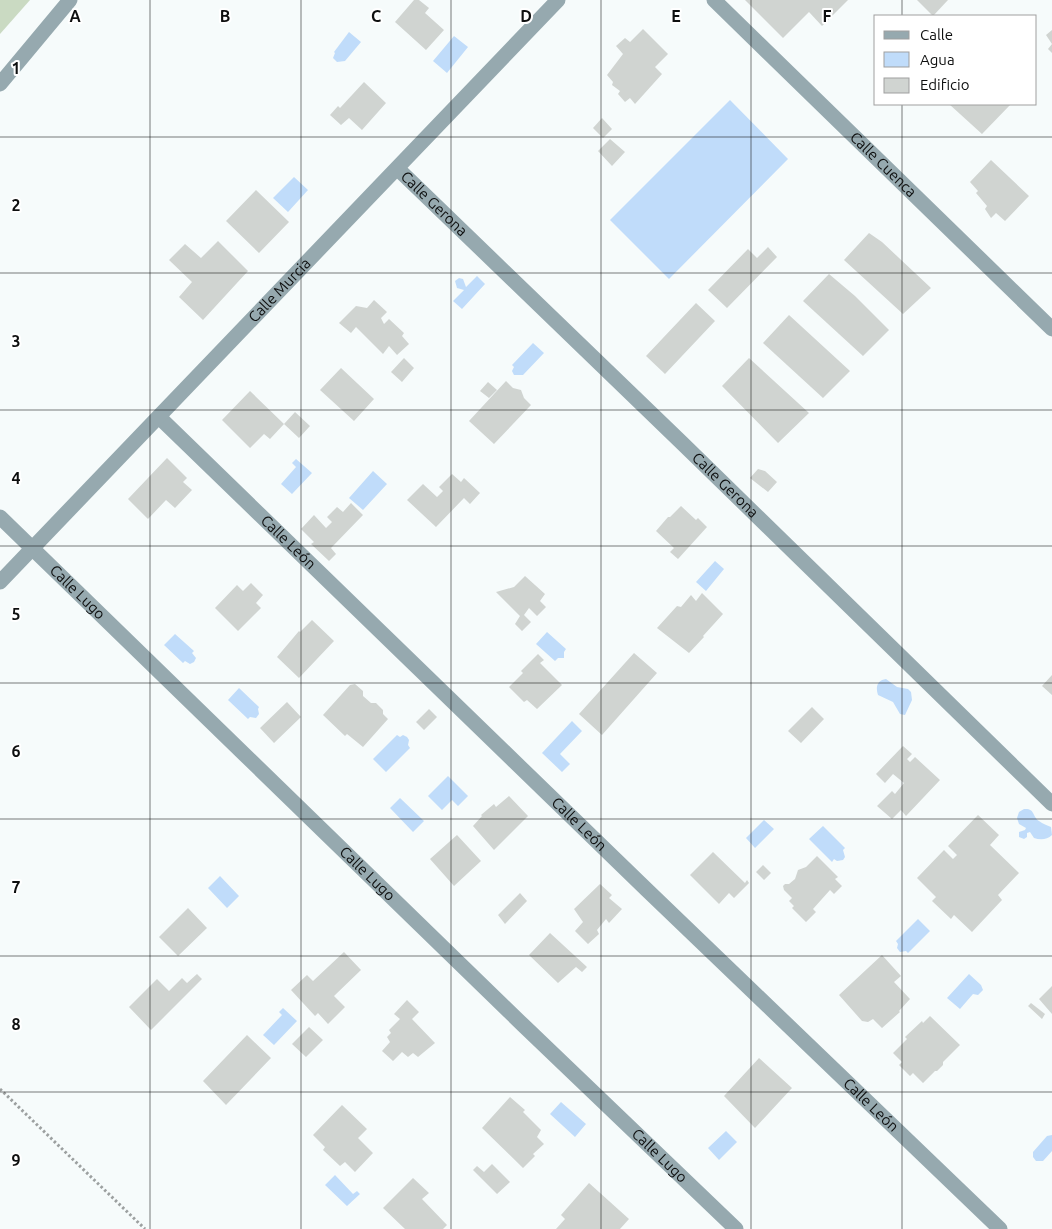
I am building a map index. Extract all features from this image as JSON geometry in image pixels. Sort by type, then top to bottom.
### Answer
[{"type":"street","points":[[0,84],[70,0]]},
{"type":"street","name":"Calle Murcia","points":[[0,582],[558,0]]},
{"type":"street","name":"Calle Cuenca","points":[[714,0],[1052,329]]},
{"type":"street","name":"Calle Gerona","points":[[398,169],[682,442],[1052,804]]},
{"type":"street","name":"Calle León","points":[[159,417],[1000,1229]]},
{"type":"street","name":"Calle Lugo","points":[[0,517],[736,1229]]},
{"type":"path","points":[[0,1089],[145,1229]]},
{"type":"green space","points":[[0,0],[30,0],[0,34]]},
{"type":"water","points":[[349,32],[361,42],[345,61],[337,62],[333,58],[334,52]]},
{"type":"water","points":[[454,36],[468,47],[447,73],[433,61]]},
{"type":"water","points":[[730,100],[788,159],[669,279],[610,220]]},
{"type":"water","points":[[294,177],[308,190],[288,212],[273,198]]},
{"type":"water","points":[[477,276],[485,284],[462,309],[453,301],[464,290],[457,288],[455,281],[459,278],[463,279],[466,287]]},
{"type":"water","points":[[533,343],[544,353],[523,375],[514,375],[512,371],[514,367],[512,365]]},
{"type":"water","points":[[296,459],[312,473],[292,494],[281,484],[296,467],[292,463]]},
{"type":"water","points":[[373,471],[387,484],[363,510],[349,498]]},
{"type":"water","points":[[715,561],[724,569],[706,591],[696,582]]},
{"type":"water","points":[[547,632],[566,649],[564,658],[558,658],[555,661],[536,644]]},
{"type":"water","points":[[175,634],[194,651],[192,653],[196,658],[194,662],[190,664],[185,661],[183,663],[164,645]]},
{"type":"water","points":[[886,679],[897,687],[908,689],[911,692],[912,700],[905,715],[900,714],[893,702],[878,695],[878,684]]},
{"type":"water","points":[[239,688],[259,707],[259,714],[256,718],[250,717],[248,719],[228,700]]},
{"type":"water","points":[[572,721],[582,731],[560,754],[570,764],[562,772],[542,753]]},
{"type":"water","points":[[397,735],[407,737],[410,748],[386,772],[373,759]]},
{"type":"water","points":[[448,776],[468,796],[458,806],[452,800],[442,810],[428,796]]},
{"type":"water","points":[[400,798],[424,821],[413,832],[390,808]]},
{"type":"water","points":[[1024,809],[1032,811],[1039,821],[1051,827],[1052,835],[1050,837],[1046,839],[1034,838],[1030,832],[1027,833],[1027,837],[1024,839],[1019,837],[1019,832],[1026,828],[1019,824],[1017,818],[1019,812]]},
{"type":"water","points":[[764,820],[774,829],[755,848],[746,838]]},
{"type":"water","points":[[823,826],[845,848],[843,850],[845,857],[843,860],[837,861],[834,859],[832,862],[809,839]]},
{"type":"water","points":[[220,876],[239,896],[227,908],[208,888]]},
{"type":"water","points":[[918,919],[930,931],[908,953],[906,951],[900,952],[896,941]]},
{"type":"water","points":[[969,974],[981,985],[983,990],[978,995],[973,994],[960,1009],[947,998]]},
{"type":"water","points":[[283,1008],[297,1021],[274,1045],[263,1035],[282,1015],[279,1012]]},
{"type":"water","points":[[561,1102],[586,1124],[575,1137],[550,1114]]},
{"type":"water","points":[[726,1131],[737,1142],[719,1160],[708,1148]]},
{"type":"water","points":[[1052,1135],[1052,1151],[1043,1161],[1036,1161],[1033,1157],[1033,1152],[1047,1136]]},
{"type":"water","points":[[335,1175],[353,1194],[357,1191],[360,1194],[347,1206],[325,1185]]},
{"type":"building","points":[[414,0],[419,0],[429,8],[425,13],[444,30],[426,50],[395,22]]},
{"type":"building","points":[[745,0],[848,0],[822,26],[809,12],[783,38]]},
{"type":"building","points":[[917,0],[948,0],[934,15]]},
{"type":"building","points":[[643,29],[668,54],[655,67],[662,74],[635,104],[630,98],[625,102],[618,94],[620,91],[612,85],[613,82],[607,75],[623,54],[616,46],[625,38],[630,42]]},
{"type":"building","points":[[1052,30],[1052,44],[1046,35]]},
{"type":"building","points":[[1052,44],[1052,53],[1048,49]]},
{"type":"building","points":[[364,82],[386,103],[362,130],[349,118],[341,125],[330,115],[338,106],[340,108]]},
{"type":"building","points":[[950,105],[1010,105],[982,134]]},
{"type":"building","points":[[602,118],[612,129],[603,138],[593,128]]},
{"type":"building","points":[[610,139],[625,152],[612,166],[598,151]]},
{"type":"building","points":[[991,160],[1029,196],[1005,221],[996,213],[991,218],[985,209],[987,206],[970,182]]},
{"type":"building","points":[[256,190],[289,222],[259,253],[226,221]]},
{"type":"building","points":[[869,233],[882,242],[931,288],[903,314],[844,260]]},
{"type":"building","points":[[218,241],[248,271],[203,320],[179,297],[192,282],[169,260],[185,244],[201,258]]},
{"type":"building","points":[[768,247],[777,257],[727,308],[708,290],[748,249],[757,258]]},
{"type":"building","points":[[829,274],[855,296],[889,330],[863,356],[803,301]]},
{"type":"building","points":[[374,300],[387,312],[381,318],[384,324],[389,319],[404,333],[402,336],[409,344],[397,355],[389,346],[383,354],[356,327],[351,333],[339,323],[356,306],[367,308]]},
{"type":"building","points":[[696,303],[715,321],[665,374],[646,356]]},
{"type":"building","points":[[789,315],[850,371],[823,398],[763,343]]},
{"type":"building","points":[[404,358],[414,368],[402,382],[391,372]]},
{"type":"building","points":[[749,358],[809,413],[778,443],[722,386]]},
{"type":"building","points":[[341,368],[374,399],[354,421],[320,390]]},
{"type":"building","points":[[506,381],[513,388],[521,390],[524,398],[531,405],[494,444],[469,421]]},
{"type":"building","points":[[488,382],[497,390],[489,398],[480,391]]},
{"type":"building","points":[[250,391],[284,424],[270,439],[264,434],[250,448],[222,420]]},
{"type":"building","points":[[295,412],[310,426],[299,438],[284,424]]},
{"type":"building","points":[[167,458],[187,478],[183,482],[192,490],[175,508],[166,500],[148,519],[128,499]]},
{"type":"building","points":[[758,469],[765,471],[777,482],[768,492],[750,478]]},
{"type":"building","points":[[452,474],[461,482],[464,478],[480,493],[470,504],[464,498],[436,527],[407,500],[423,484],[437,497],[443,491],[439,487]]},
{"type":"building","points":[[351,503],[363,515],[331,548],[336,554],[329,561],[311,544],[314,542],[301,529],[314,515],[326,528],[332,522],[327,517],[337,507],[343,512]]},
{"type":"building","points":[[681,506],[707,527],[678,559],[670,552],[674,548],[656,531]]},
{"type":"building","points":[[525,576],[545,594],[540,601],[546,607],[537,616],[529,608],[524,615],[531,622],[522,631],[515,624],[520,616],[496,592],[514,587]]},
{"type":"building","points":[[251,583],[263,595],[256,603],[261,608],[238,631],[215,608],[237,585],[243,591]]},
{"type":"building","points":[[702,593],[723,614],[689,653],[657,628],[677,606],[681,607],[691,595],[696,601]]},
{"type":"building","points":[[312,620],[334,641],[299,678],[277,657],[299,631]]},
{"type":"building","points":[[634,653],[657,673],[602,735],[579,714]]},
{"type":"building","points":[[538,654],[544,660],[540,663],[562,685],[537,709],[527,700],[524,702],[509,687],[523,673],[521,671]]},
{"type":"building","points":[[1052,675],[1052,695],[1042,686]]},
{"type":"building","points":[[355,684],[363,691],[363,696],[371,703],[376,703],[383,710],[383,714],[388,719],[363,747],[347,734],[345,736],[323,715],[350,685]]},
{"type":"building","points":[[287,702],[301,717],[274,743],[260,728]]},
{"type":"building","points":[[812,707],[824,719],[801,743],[788,731]]},
{"type":"building","points":[[429,709],[437,717],[424,730],[416,722]]},
{"type":"building","points":[[903,746],[912,754],[907,759],[910,762],[915,757],[940,780],[906,816],[901,810],[892,819],[877,806],[892,791],[895,794],[904,783],[893,774],[885,783],[876,774]]},
{"type":"building","points":[[509,796],[528,816],[494,850],[473,826],[481,815],[494,804],[496,807]]},
{"type":"building","points":[[978,815],[999,835],[990,845],[1019,873],[998,895],[1002,900],[972,932],[954,915],[951,919],[932,901],[936,897],[917,878],[944,850],[953,859],[957,855],[948,846]]},
{"type":"building","points":[[457,835],[481,861],[454,886],[430,859]]},
{"type":"building","points":[[713,852],[745,883],[747,880],[749,883],[734,898],[729,893],[719,904],[690,875]]},
{"type":"building","points":[[817,856],[838,877],[835,879],[842,886],[834,894],[830,890],[813,909],[816,912],[806,922],[792,908],[794,906],[789,901],[792,898],[784,890],[783,886],[795,879],[798,870],[806,867]]},
{"type":"building","points":[[763,865],[771,873],[764,880],[756,872]]},
{"type":"building","points":[[600,884],[612,895],[609,898],[622,909],[609,923],[606,919],[597,930],[599,934],[588,944],[575,931],[583,922],[574,909]]},
{"type":"building","points":[[520,893],[527,901],[505,924],[498,915]]},
{"type":"building","points":[[188,908],[207,928],[178,956],[159,937]]},
{"type":"building","points":[[550,933],[587,967],[582,972],[576,967],[558,983],[529,955]]},
{"type":"building","points":[[344,952],[361,970],[334,996],[345,1007],[328,1024],[318,1013],[315,1016],[291,990],[307,975],[313,981]]},
{"type":"building","points":[[882,955],[901,976],[894,982],[910,999],[900,1012],[882,1028],[873,1019],[868,1022],[862,1021],[839,995]]},
{"type":"building","points":[[197,974],[202,979],[151,1030],[129,1007],[157,979],[169,991],[182,978],[187,983]]},
{"type":"building","points":[[1052,986],[1052,1014],[1039,999]]},
{"type":"building","points":[[407,1000],[419,1012],[412,1019],[435,1043],[418,1057],[413,1053],[408,1057],[402,1052],[393,1061],[382,1051],[390,1042],[387,1037],[391,1033],[389,1030],[400,1019],[394,1014]]},
{"type":"building","points":[[1031,1003],[1045,1014],[1042,1019],[1028,1006]]},
{"type":"building","points":[[930,1016],[960,1045],[943,1062],[943,1065],[923,1083],[913,1073],[910,1076],[899,1065],[902,1062],[893,1053],[907,1039],[905,1037]]},
{"type":"building","points":[[309,1027],[323,1040],[306,1057],[292,1044]]},
{"type":"building","points":[[247,1035],[271,1058],[226,1105],[203,1081]]},
{"type":"building","points":[[759,1058],[792,1088],[755,1128],[724,1096]]},
{"type":"building","points":[[510,1097],[525,1110],[523,1112],[541,1130],[537,1137],[544,1144],[533,1154],[535,1156],[523,1168],[482,1128]]},
{"type":"building","points":[[342,1105],[367,1129],[358,1138],[373,1153],[355,1172],[345,1162],[340,1166],[323,1150],[325,1147],[313,1135]]},
{"type":"building","points":[[492,1164],[510,1182],[497,1194],[473,1170],[477,1166],[484,1172]]},
{"type":"building","points":[[413,1178],[429,1193],[422,1199],[447,1225],[443,1229],[405,1229],[383,1208]]},
{"type":"building","points":[[589,1183],[629,1219],[620,1229],[556,1229],[565,1219],[561,1215]]}]
